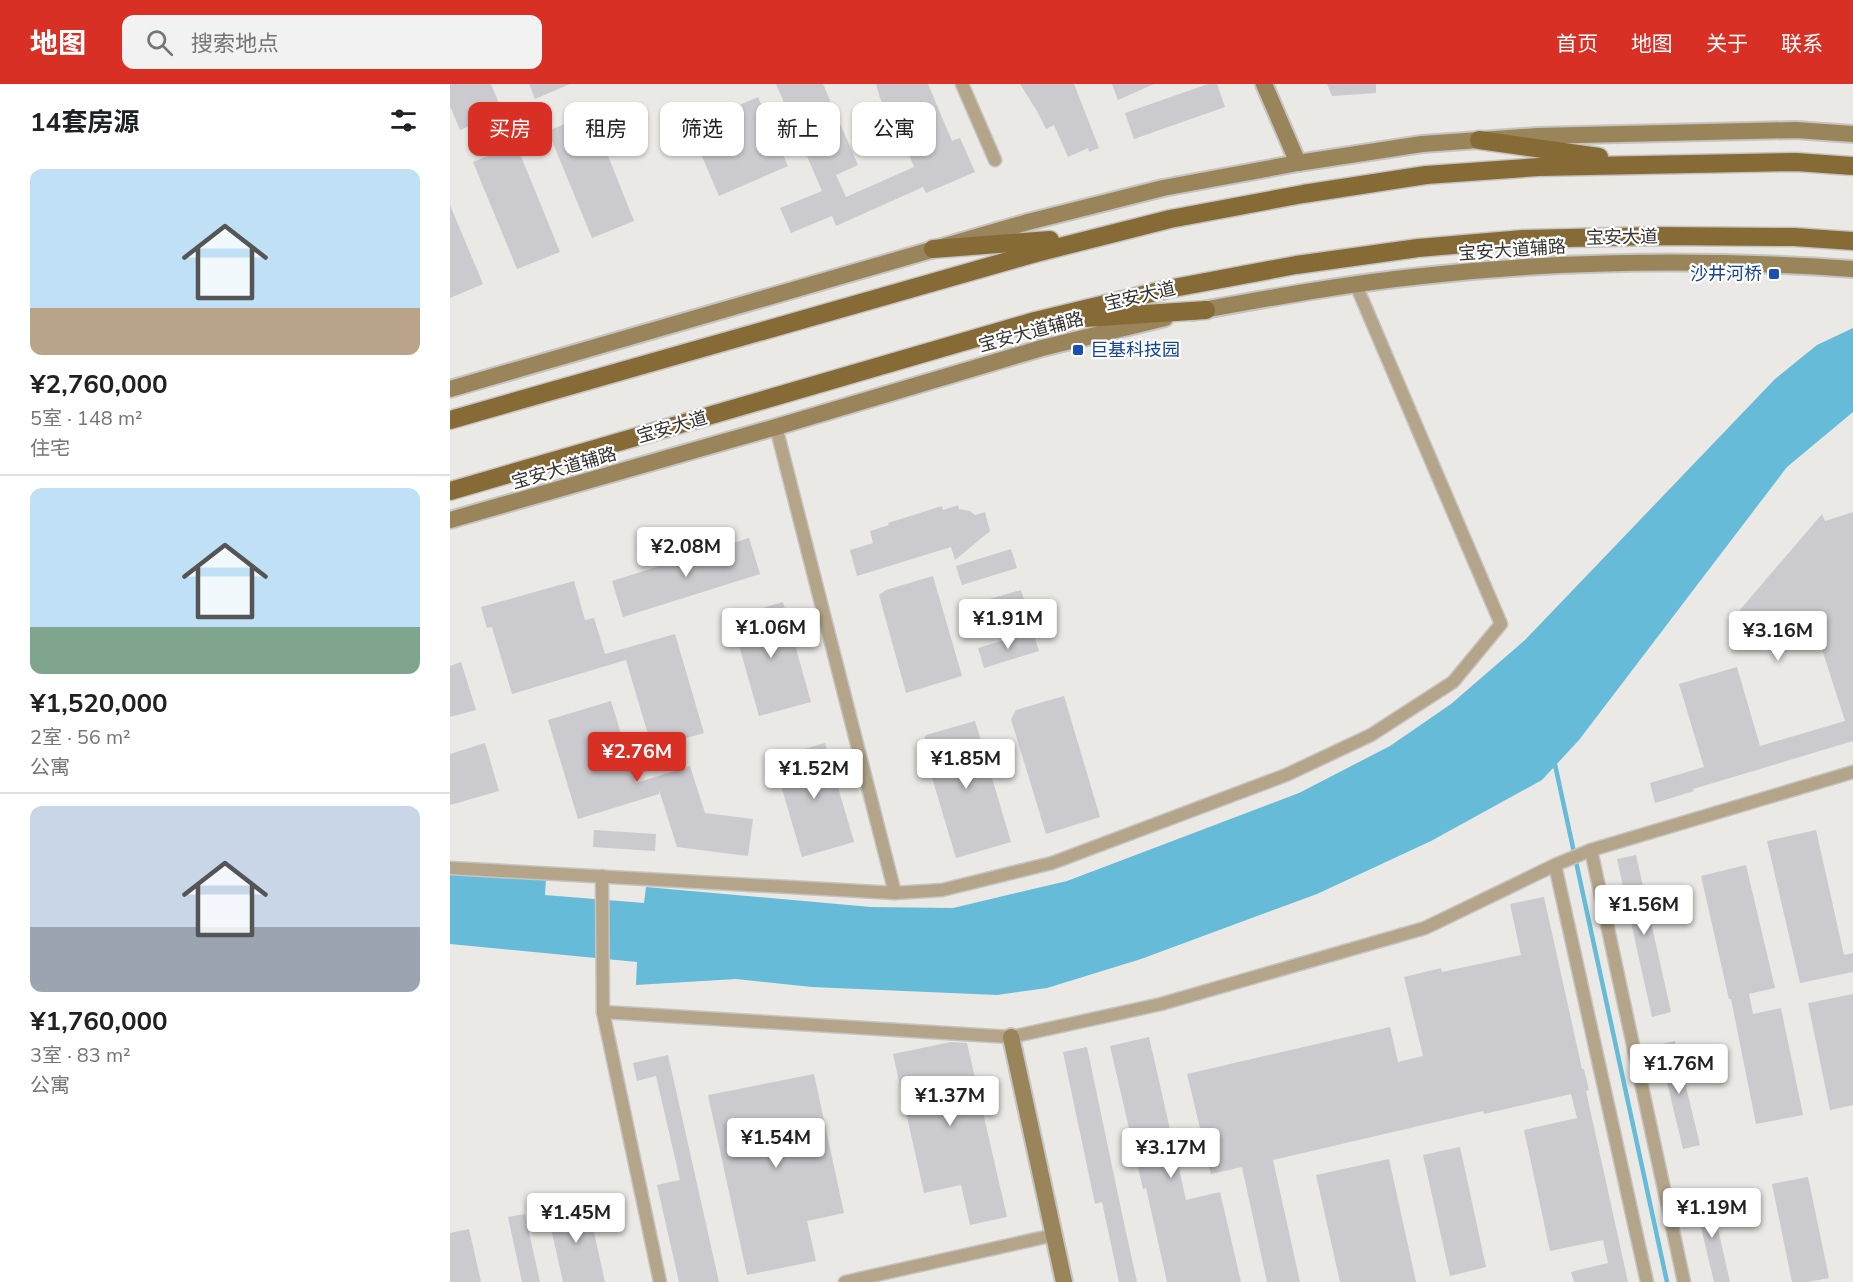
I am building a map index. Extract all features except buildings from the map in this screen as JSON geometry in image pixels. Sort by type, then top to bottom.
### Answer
[{"type":"main road","points":[[1264,84],[1298,163]]},
{"type":"main road","points":[[450,389],[1028,222],[1163,188],[1298,163],[1422,144],[1537,136],[1796,130],[1853,134]]},
{"type":"main road","points":[[1479,140],[1652,164]]},
{"type":"main road","points":[[450,420],[1024,256],[1170,219],[1303,194],[1426,175],[1539,167],[1796,162],[1853,166]]},
{"type":"main road","points":[[933,249],[1100,236]]},
{"type":"main road","name":"宝安大道","points":[[450,491],[1035,321],[1168,289],[1296,265],[1418,248],[1523,239],[1645,236],[1794,237],[1853,241]]},
{"type":"main road","name":"宝安大道辅路","points":[[450,520],[1042,348],[1174,316],[1300,293],[1421,276],[1524,267],[1656,263],[1853,268]]},
{"type":"main road","points":[[1035,321],[1206,310]]},
{"type":"main road","points":[[1011,1037],[1064,1282]]},
{"type":"street","points":[[962,84],[995,160]]},
{"type":"street","points":[[450,867],[895,893],[942,890],[1052,863],[1286,775],[1371,735],[1453,682],[1501,624],[1356,285]]},
{"type":"street","points":[[776,427],[895,893]]},
{"type":"street","points":[[603,1012],[1011,1037],[1161,1005],[1425,928],[1587,852],[1853,772]]},
{"type":"street","points":[[1587,852],[1684,1282]]},
{"type":"street","points":[[1559,864],[1647,1282]]},
{"type":"street","points":[[602,876],[603,1012],[660,1282]]},
{"type":"street","points":[[845,1282],[1054,1235]]},
{"type":"water","points":[[1853,328],[1853,412],[1787,467],[1579,740],[1542,780],[1431,841],[1317,894],[1141,959],[1047,988],[997,995],[812,987],[736,979],[636,985],[637,962],[450,944],[450,870],[546,878],[545,895],[644,903],[646,887],[871,907],[953,908],[1067,881],[1299,793],[1390,746],[1451,704],[1525,640],[1775,379],[1817,345]]},
{"type":"waterway","points":[[1554,760],[1667,1282]]},
{"type":"place","name":"沙井河桥","points":[[1774,274]]},
{"type":"place","name":"巨基科技园","points":[[1078,350]]}]
